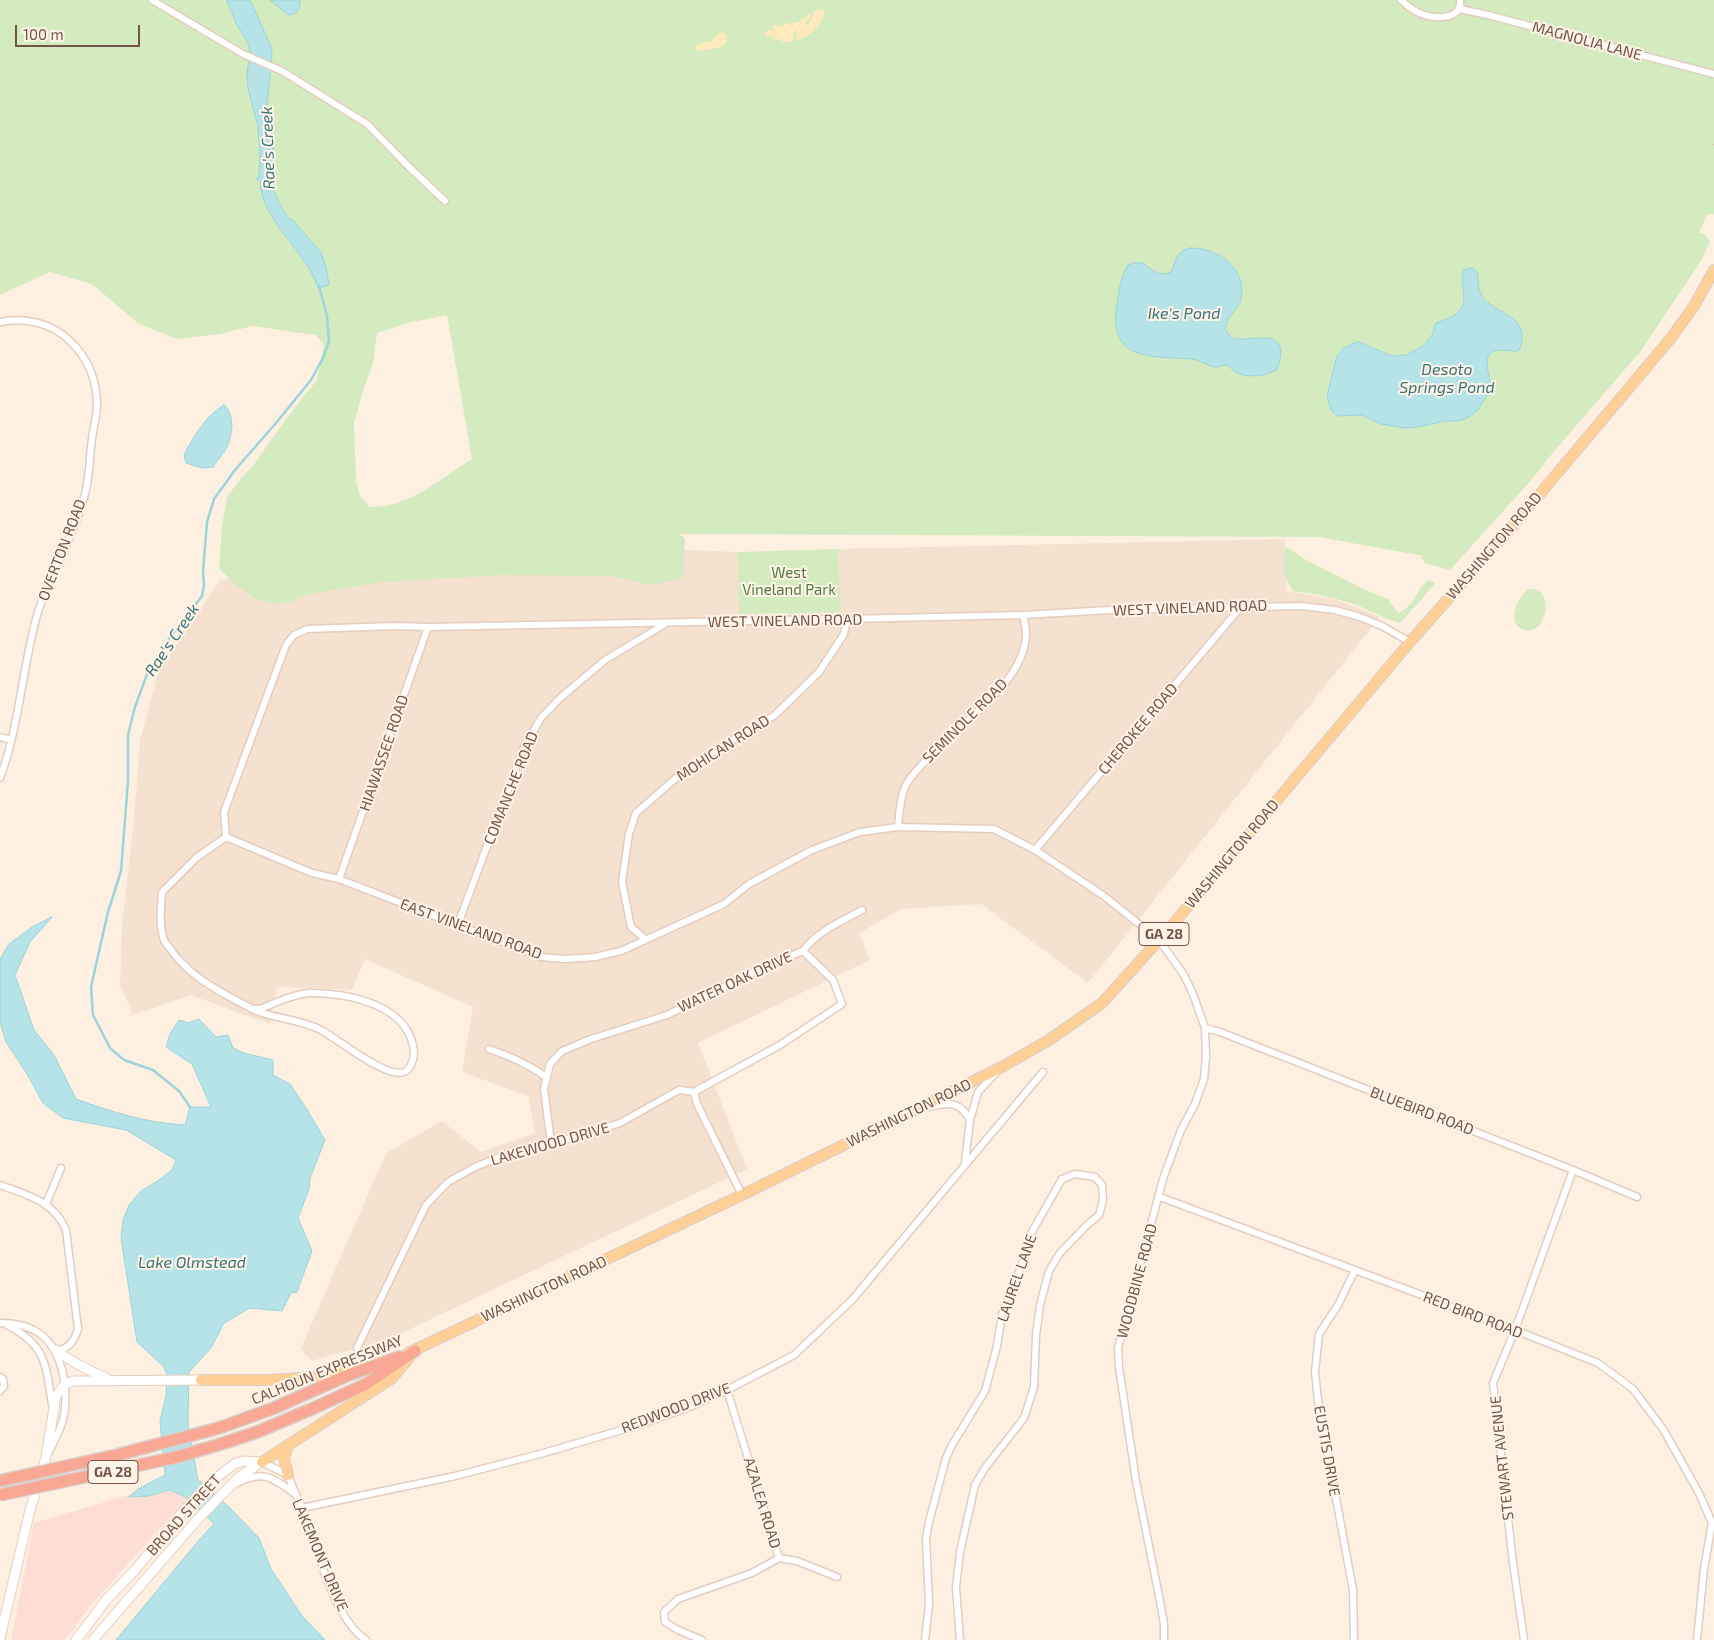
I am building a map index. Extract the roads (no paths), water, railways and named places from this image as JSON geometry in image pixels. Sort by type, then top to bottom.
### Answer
[{"type":"highway","name":"CALHOUN EXPRESSWAY","points":[[0,1481],[125,1453],[219,1428],[274,1408],[346,1376],[415,1351]]},
{"type":"highway","name":"CALHOUN EXPRESSWAY","points":[[0,1495],[177,1457],[257,1432],[366,1384],[415,1351]]},
{"type":"main road","name":"WASHINGTON ROAD","points":[[415,1351],[742,1195],[1000,1068],[1049,1040],[1102,1002],[1159,940],[1410,642],[1524,513],[1671,338],[1694,306],[1714,270]]},
{"type":"main road","points":[[56,1350],[69,1361],[111,1380]]},
{"type":"main road","points":[[0,1638],[30,1510],[46,1457],[56,1396],[65,1384],[73,1381],[270,1380],[322,1376],[415,1351]]},
{"type":"main road","points":[[262,1462],[391,1379],[415,1351]]},
{"type":"main road","points":[[288,1445],[284,1458],[288,1475]]},
{"type":"main road","name":"BROAD STREET","points":[[76,1640],[107,1599],[135,1570],[185,1509],[217,1477],[236,1463],[244,1461],[262,1462]]},
{"type":"main road","name":"BROAD STREET","points":[[93,1640],[227,1488],[237,1478],[262,1462]]},
{"type":"street","points":[[152,0],[243,54],[282,71],[367,124],[444,201]]},
{"type":"street","points":[[1401,0],[1412,9],[1427,16],[1453,14],[1460,9],[1460,0]]},
{"type":"street","name":"MAGNOLIA LANE","points":[[1460,9],[1488,14],[1714,74]]},
{"type":"street","name":"OVERTON ROAD","points":[[0,322],[31,322],[48,325],[63,334],[76,346],[87,362],[95,384],[97,407],[88,479],[69,540],[36,617],[12,740],[0,778]]},
{"type":"street","name":"WEST VINELAND ROAD","points":[[226,837],[224,812],[286,645],[294,635],[307,629],[395,626],[847,620],[1023,615],[1110,610],[1240,608],[1271,605],[1335,610],[1382,626],[1410,642]]},
{"type":"street","name":"CHEROKEE ROAD","points":[[1035,850],[1240,608]]},
{"type":"street","name":"SEMINOLE ROAD","points":[[898,826],[904,788],[915,772],[939,746],[998,692],[1016,669],[1023,650],[1026,633],[1023,615]]},
{"type":"street","name":"MOHICAN ROAD","points":[[645,939],[631,927],[622,882],[629,834],[636,813],[684,771],[724,744],[775,715],[819,672],[844,634],[847,620]]},
{"type":"street","name":"COMANCHE ROAD","points":[[458,924],[524,747],[540,718],[560,698],[605,660],[667,623]]},
{"type":"street","name":"HIAWASSEE ROAD","points":[[340,880],[428,627]]},
{"type":"street","points":[[0,737],[12,740]]},
{"type":"street","name":"EAST VINELAND ROAD","points":[[226,837],[312,873],[340,880],[541,957],[566,959],[621,951],[724,904],[749,884],[812,850],[860,832],[898,826],[994,829],[1035,850],[1104,896],[1159,940]]},
{"type":"street","points":[[226,837],[196,858],[162,892],[160,919],[163,939],[179,961],[205,984],[253,1009],[320,1029],[374,1064],[394,1073],[404,1072],[411,1066],[414,1056],[411,1038],[404,1027],[392,1015],[378,1005],[359,1000],[312,993],[301,994],[260,1009],[253,1009]]},
{"type":"street","points":[[803,951],[808,943],[862,910]]},
{"type":"street","name":"WOODBINE ROAD","points":[[1159,940],[1184,975],[1193,994],[1205,1028],[1206,1057],[1204,1079],[1195,1104],[1171,1156],[1118,1348],[1119,1367],[1136,1481],[1164,1624],[1164,1640]]},
{"type":"street","name":"WATER OAK DRIVE","points":[[551,1143],[544,1089],[550,1064],[562,1051],[591,1039],[666,1015],[770,964],[803,951],[833,980],[842,1004],[780,1045],[694,1092]]},
{"type":"street","name":"BLUEBIRD ROAD","points":[[1205,1028],[1220,1032],[1573,1170],[1637,1197]]},
{"type":"street","points":[[490,1049],[520,1061],[546,1077]]},
{"type":"street","points":[[965,1163],[970,1120],[978,1092],[1000,1068]]},
{"type":"street","name":"REDWOOD DRIVE","points":[[302,1508],[456,1476],[642,1424],[692,1406],[794,1355],[852,1300],[1043,1072]]},
{"type":"street","name":"LAKEWOOD DRIVE","points":[[357,1348],[426,1205],[448,1182],[475,1167],[514,1151],[585,1135],[620,1123],[679,1090],[694,1092]]},
{"type":"street","points":[[694,1092],[697,1104],[742,1195]]},
{"type":"street","points":[[911,1111],[953,1104],[964,1109],[970,1120]]},
{"type":"street","points":[[46,1204],[61,1168]]},
{"type":"street","name":"STEWART AVENUE","points":[[1524,1640],[1513,1563],[1494,1384],[1573,1170]]},
{"type":"street","name":"LAUREL LANE","points":[[926,1640],[929,1604],[926,1538],[928,1522],[946,1458],[985,1391],[997,1346],[1002,1314],[1024,1259],[1029,1236],[1062,1179],[1075,1174],[1095,1177],[1102,1186],[1103,1200],[1099,1215],[1060,1253],[1049,1271],[1040,1305],[1034,1387],[1024,1418],[985,1468],[976,1486],[960,1552],[956,1587],[960,1640]]},
{"type":"street","points":[[0,1185],[46,1204],[59,1216],[66,1230],[78,1325],[74,1340],[63,1350],[56,1350]]},
{"type":"street","name":"RED BIRD ROAD","points":[[1160,1197],[1598,1363],[1632,1389],[1663,1429],[1713,1522]]},
{"type":"street","name":"EUSTIS DRIVE","points":[[1354,1270],[1338,1305],[1320,1334],[1315,1372],[1318,1401],[1353,1590],[1354,1640]]},
{"type":"street","points":[[2,1323],[28,1327],[38,1332],[56,1350],[65,1384],[66,1404],[63,1419],[46,1457]]},
{"type":"street","points":[[2,1323],[26,1335],[42,1355],[53,1410]]},
{"type":"street","points":[[0,1377],[3,1380],[4,1386],[0,1391]]},
{"type":"street","name":"AZALEA ROAD","points":[[727,1390],[779,1558],[797,1561],[837,1577]]},
{"type":"street","points":[[262,1462],[288,1475]]},
{"type":"street","name":"LAKEMONT DRIVE","points":[[288,1475],[332,1590],[349,1622],[366,1640]]},
{"type":"street","name":"LAKEMONT DRIVE","points":[[227,1488],[252,1476],[264,1476],[278,1481],[294,1493]]},
{"type":"street","points":[[1697,1640],[1704,1570],[1713,1522]]},
{"type":"street","points":[[702,1640],[678,1630],[665,1622],[664,1612],[678,1599],[752,1573],[779,1558]]},
{"type":"water","points":[[227,0],[250,0],[270,44],[272,51],[267,114],[273,146],[271,183],[279,203],[290,220],[293,220],[321,253],[329,285],[318,288],[304,260],[268,211],[260,181],[256,179],[259,177],[260,153],[258,127],[248,88],[247,74],[250,52],[248,43],[236,23]]},
{"type":"water","points":[[270,0],[300,0],[299,8],[297,12],[289,15]]},
{"type":"water","name":"Ike's Pond","points":[[1191,248],[1201,249],[1221,256],[1235,270],[1240,278],[1242,288],[1241,299],[1227,321],[1226,331],[1236,339],[1265,338],[1279,344],[1281,354],[1277,370],[1267,374],[1252,376],[1237,373],[1227,365],[1216,367],[1194,359],[1147,355],[1135,352],[1126,346],[1119,337],[1116,323],[1117,305],[1119,290],[1128,265],[1141,263],[1154,271],[1164,274],[1171,272],[1179,253]]},
{"type":"water","name":"Desoto Springs Pond","points":[[1472,268],[1477,272],[1482,296],[1487,302],[1514,319],[1522,331],[1522,340],[1518,351],[1502,350],[1494,351],[1490,354],[1487,365],[1491,389],[1477,411],[1459,421],[1445,421],[1405,428],[1381,424],[1362,415],[1338,416],[1331,410],[1327,396],[1337,356],[1344,348],[1359,342],[1392,356],[1406,355],[1423,346],[1432,335],[1436,323],[1455,315],[1460,310],[1464,299],[1462,282],[1464,270]]},
{"type":"water","points":[[224,405],[230,414],[232,430],[224,452],[213,467],[202,468],[186,463],[184,455],[196,434],[211,415]]},
{"type":"water","name":"Lake Olmstead","points":[[52,917],[30,942],[15,975],[34,1030],[54,1055],[76,1099],[130,1116],[157,1122],[185,1125],[190,1107],[211,1107],[192,1064],[166,1047],[170,1034],[179,1020],[188,1023],[199,1019],[216,1037],[228,1035],[233,1048],[244,1053],[273,1060],[273,1075],[290,1084],[325,1140],[310,1178],[309,1189],[298,1218],[312,1251],[297,1292],[291,1293],[282,1311],[250,1308],[224,1323],[211,1348],[189,1372],[188,1425],[198,1480],[228,1506],[259,1538],[271,1569],[302,1616],[325,1640],[116,1640],[214,1524],[187,1498],[170,1490],[149,1496],[129,1497],[138,1489],[165,1475],[160,1421],[166,1396],[167,1374],[163,1366],[137,1342],[121,1238],[123,1220],[129,1205],[141,1191],[172,1170],[176,1160],[126,1130],[63,1118],[43,1103],[6,1042],[0,1022],[0,959],[9,944],[32,927]]},
{"type":"waterway","name":"Rae's Creek","points":[[190,1107],[179,1091],[153,1070],[124,1060],[110,1048],[93,1015],[91,987],[108,912],[121,871],[128,781],[128,735],[135,707],[147,674],[170,637],[202,596],[207,522],[214,499],[235,470],[311,380],[323,358],[329,341],[327,316],[319,286]]},
{"type":"park label","name":"West Vineland Park","points":[[789,582]]}]
